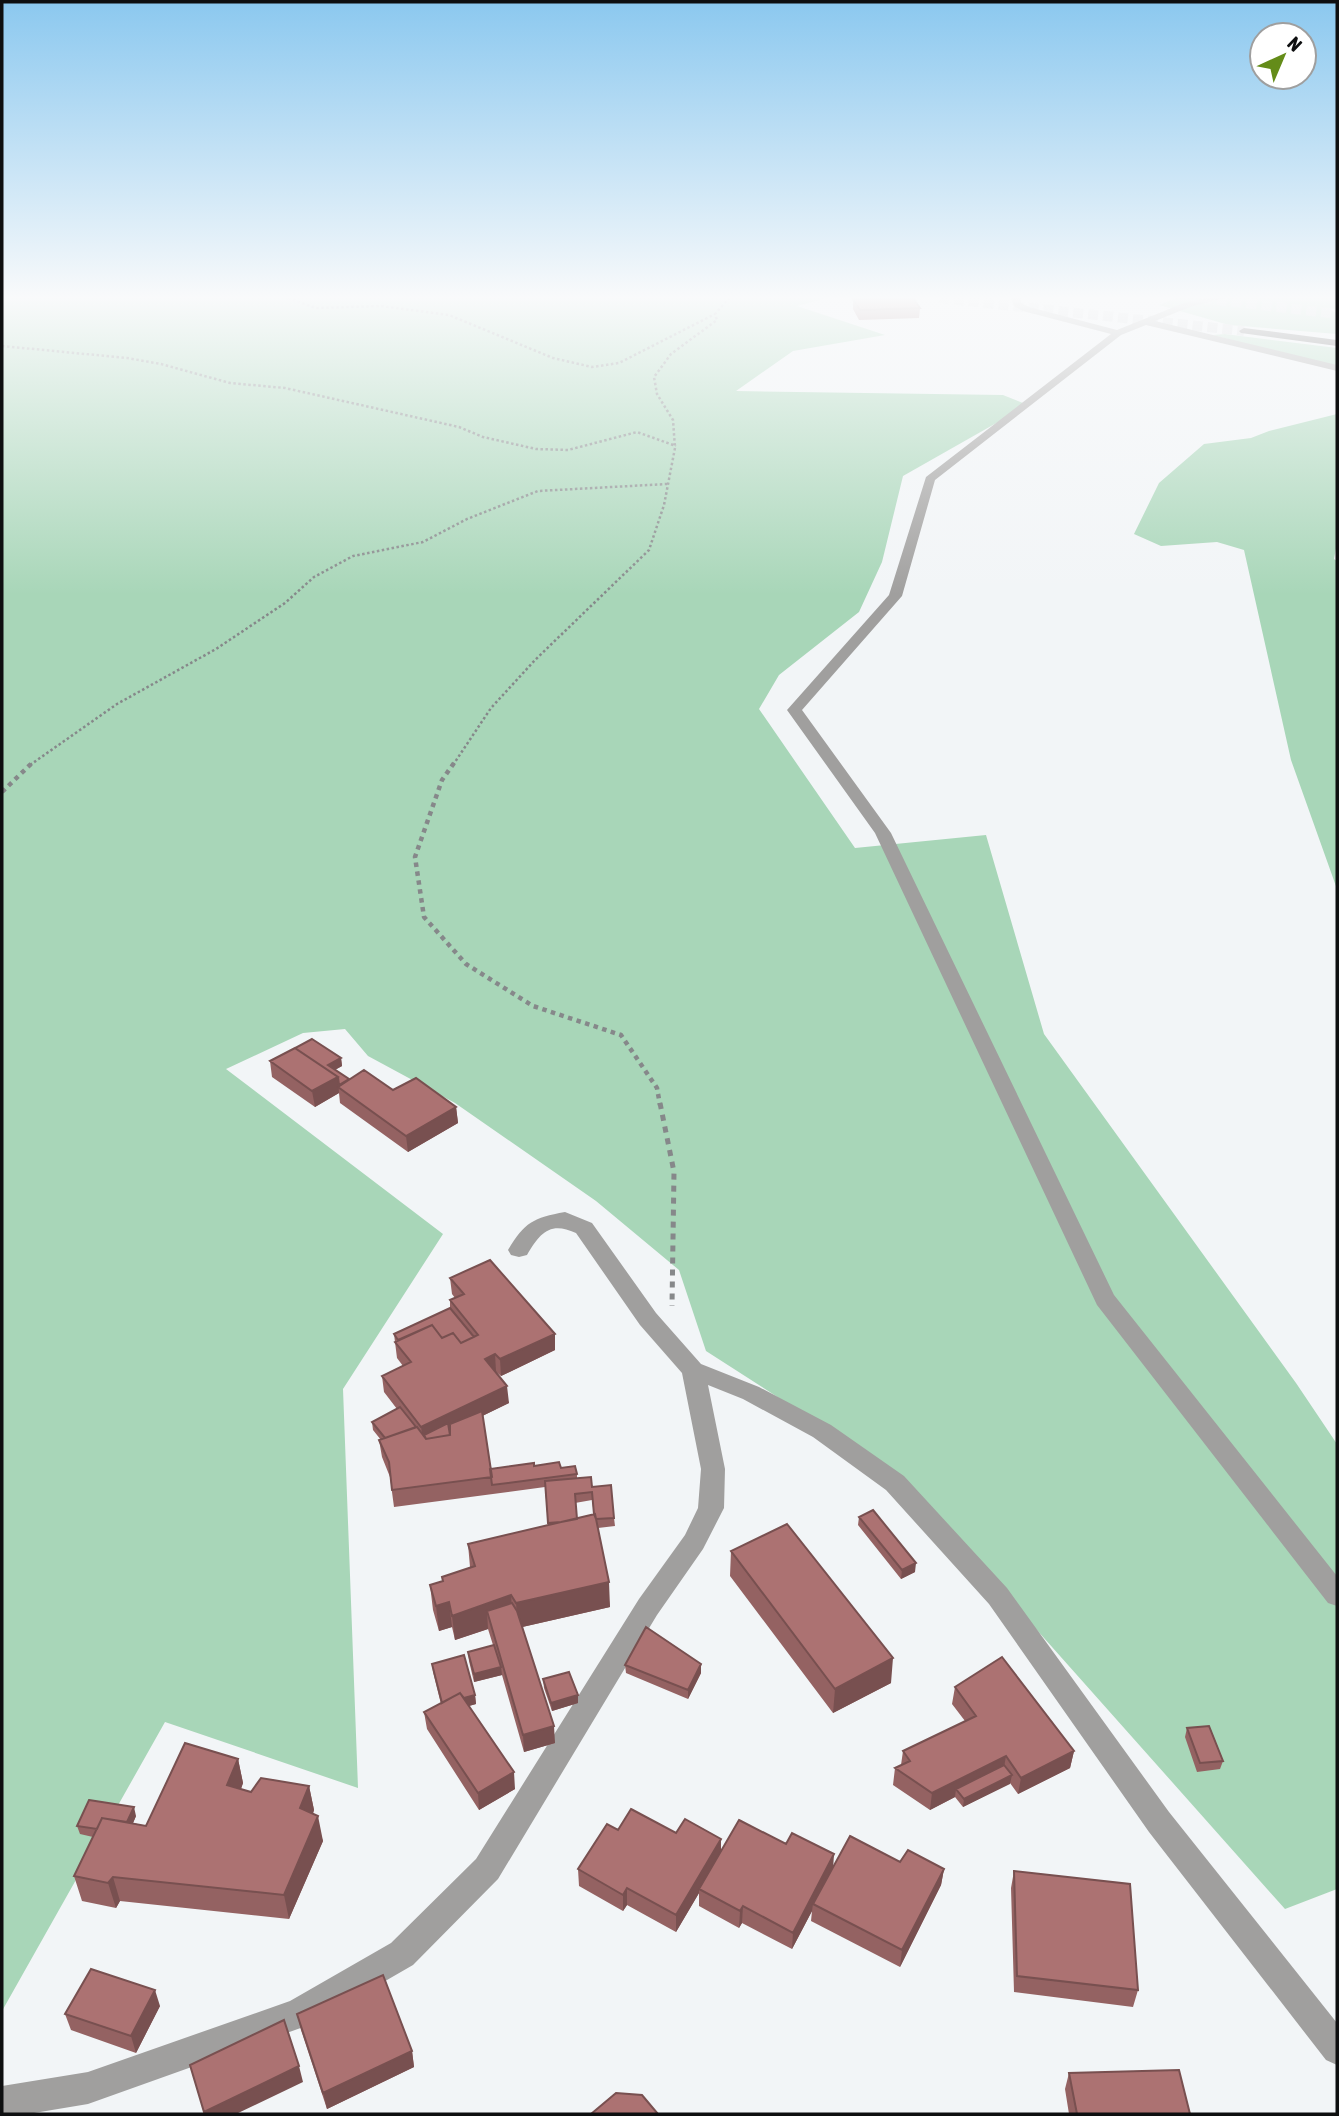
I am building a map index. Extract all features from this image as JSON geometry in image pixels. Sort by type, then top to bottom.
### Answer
[{"type":"street","points":[[1038,397],[930,478],[895,596],[794,710],[883,833],[1105,1299],[1337,1595]]},
{"type":"street","points":[[519,1250],[529,1233],[544,1223],[565,1219],[584,1228],[648,1319],[693,1370],[751,1393],[821,1431],[895,1483],[998,1596],[1159,1822],[1337,2049]]},
{"type":"street","points":[[2,2102],[88,2088],[298,2014],[402,1954],[488,1869],[648,1607],[694,1542],[711,1508],[713,1469],[693,1370]]},
{"type":"path","points":[[324,397],[459,427],[483,438],[536,449],[568,450],[637,432],[676,446]]},
{"type":"path","points":[[659,397],[673,420],[676,446],[659,528],[649,550],[535,660],[491,708],[442,780],[415,857],[424,917],[466,964],[533,1006],[621,1035],[657,1088],[674,1172],[672,1307]]},
{"type":"path","points":[[2,792],[25,768],[117,704],[216,649],[285,603],[314,577],[353,556],[423,542],[467,519],[538,491],[667,484]]},
{"type":"green space","points":[[2,397],[1007,397],[1028,405],[903,476],[882,562],[859,612],[779,675],[759,709],[855,848],[986,835],[1044,1034],[1296,1383],[1337,1444],[1337,1889],[1285,1909],[900,1476],[706,1351],[679,1270],[596,1201],[455,1103],[368,1056],[345,1029],[303,1033],[226,1069],[443,1234],[343,1389],[358,1788],[165,1722],[2,2011]]},
{"type":"green space","points":[[1337,414],[1337,543],[1334,559],[1337,561],[1337,889],[1291,760],[1244,550],[1217,542],[1161,546],[1134,534],[1159,483],[1204,444],[1251,438]]},
{"type":"building","points":[[312,1039],[341,1058],[328,1065],[349,1079],[339,1085],[338,1077],[295,1048]]},
{"type":"building","points":[[295,1048],[338,1077],[312,1091],[270,1061]]},
{"type":"building","points":[[364,1070],[393,1090],[416,1078],[456,1107],[406,1136],[338,1087]]},
{"type":"building","points":[[490,1260],[555,1334],[500,1359],[495,1354],[485,1359],[507,1386],[421,1427],[382,1376],[411,1362],[395,1342],[432,1325],[442,1338],[453,1333],[461,1343],[478,1335],[450,1300],[464,1294],[450,1278]]},
{"type":"building","points":[[450,1308],[474,1337],[461,1343],[453,1333],[442,1338],[432,1325],[398,1340],[394,1334]]},
{"type":"building","points":[[400,1407],[416,1427],[385,1438],[372,1422]]},
{"type":"building","points":[[482,1411],[492,1477],[392,1490],[389,1462],[379,1440],[417,1427],[426,1439],[450,1435],[450,1424]]},
{"type":"building","points":[[448,1423],[450,1435],[426,1439],[424,1435]]},
{"type":"building","points":[[559,1462],[561,1468],[575,1466],[577,1474],[492,1485],[490,1469]]},
{"type":"building","points":[[591,1477],[592,1487],[611,1485],[614,1518],[596,1519],[592,1492],[575,1494],[577,1519],[548,1523],[545,1481]]},
{"type":"building","points":[[873,1510],[916,1563],[902,1570],[859,1517]]},
{"type":"building","points":[[595,1514],[609,1582],[516,1603],[511,1595],[452,1616],[449,1602],[436,1606],[430,1585],[443,1581],[442,1577],[475,1566],[468,1544]]},
{"type":"building","points":[[787,1524],[893,1658],[835,1689],[731,1551]]},
{"type":"building","points":[[512,1603],[517,1611],[554,1726],[523,1735],[487,1611]]},
{"type":"building","points":[[646,1627],[701,1664],[688,1690],[625,1665]]},
{"type":"building","points":[[494,1645],[501,1667],[474,1674],[468,1652]]},
{"type":"building","points":[[464,1655],[475,1695],[464,1698],[460,1693],[442,1703],[432,1664]]},
{"type":"building","points":[[1002,1657],[1074,1751],[1021,1778],[1006,1756],[932,1793],[895,1768],[910,1761],[903,1751],[976,1716],[955,1687]]},
{"type":"building","points":[[569,1672],[578,1695],[551,1703],[543,1679]]},
{"type":"building","points":[[460,1693],[514,1772],[478,1793],[424,1712]]},
{"type":"building","points":[[1209,1726],[1223,1761],[1200,1763],[1187,1728]]},
{"type":"building","points":[[185,1743],[238,1759],[227,1785],[251,1792],[261,1778],[309,1786],[300,1808],[318,1816],[284,1895],[113,1877],[108,1883],[74,1876],[102,1818],[146,1826]]},
{"type":"building","points":[[1004,1765],[1012,1775],[964,1799],[956,1789]]},
{"type":"building","points":[[89,1800],[134,1807],[127,1822],[102,1818],[97,1829],[77,1826]]},
{"type":"building","points":[[631,1809],[676,1833],[685,1819],[721,1839],[676,1915],[627,1888],[623,1895],[578,1869],[607,1824],[618,1830]]},
{"type":"building","points":[[739,1820],[786,1844],[792,1833],[834,1854],[793,1933],[743,1906],[740,1911],[699,1889]]},
{"type":"building","points":[[850,1836],[900,1862],[908,1850],[944,1869],[902,1950],[813,1904]]},
{"type":"building","points":[[1014,1871],[1130,1884],[1138,1990],[1017,1976]]},
{"type":"building","points":[[91,1969],[155,1990],[131,2036],[65,2014]]},
{"type":"building","points":[[383,1975],[412,2051],[323,2093],[297,2014]]},
{"type":"building","points":[[284,2020],[299,2066],[204,2112],[190,2065]]},
{"type":"building","points":[[1179,2070],[1190,2114],[1077,2114],[1069,2073]]},
{"type":"building","points":[[616,2093],[642,2095],[658,2114],[591,2114]]}]
